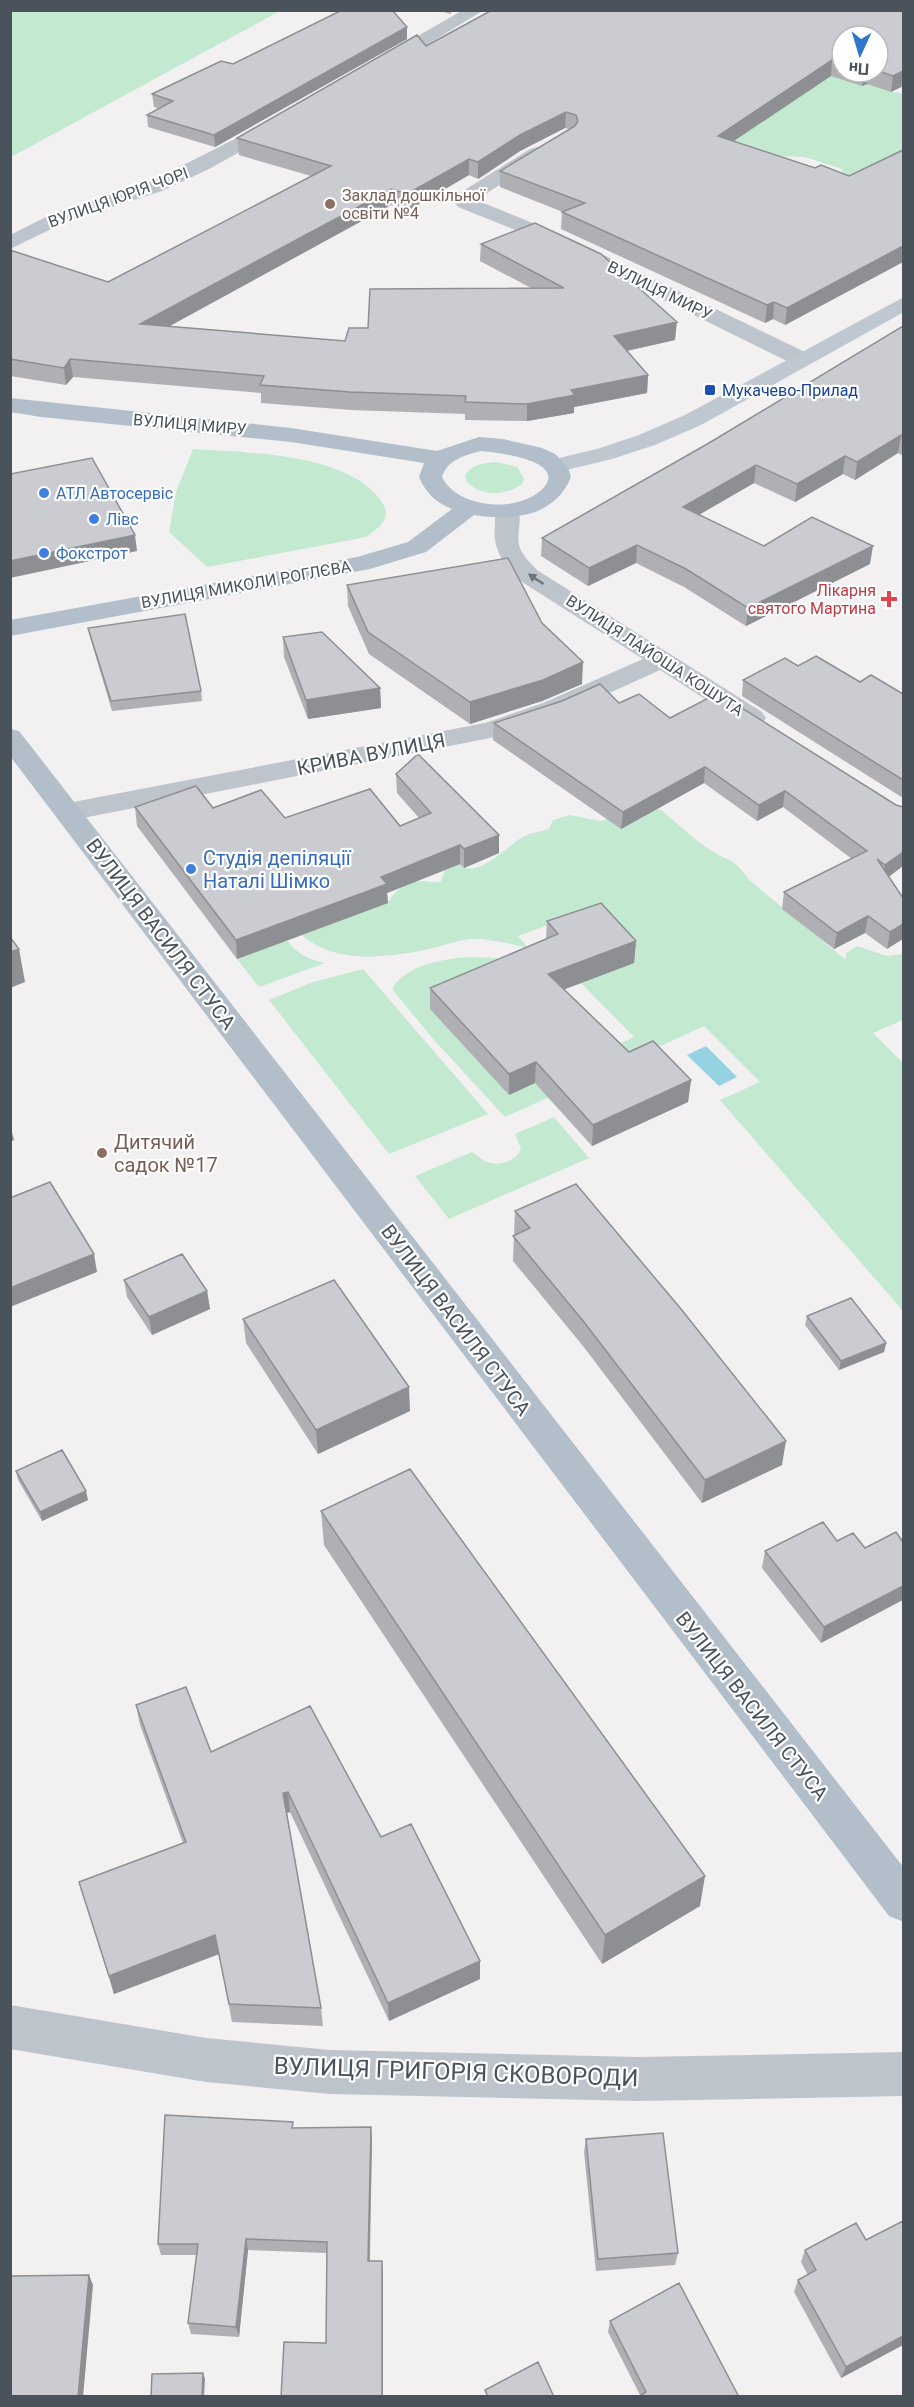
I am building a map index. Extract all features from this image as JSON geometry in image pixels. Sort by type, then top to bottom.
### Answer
[{"type":"main road","points":[[554,466],[604,454],[647,440],[693,420],[903,303]]},
{"type":"main road","name":"ВУЛИЦЯ МИРУ","points":[[10,405],[41,410],[255,430],[334,440],[440,459]]},
{"type":"main road","points":[[500,444],[537,453],[554,466],[558,472],[558,482],[553,492],[542,501],[508,511],[469,508],[452,503],[439,494],[432,484],[430,474],[440,459],[460,448],[500,444]]},
{"type":"main road","name":"ВУЛИЦЯ МИКОЛИ РОГЛЄВА","points":[[10,628],[361,564],[417,546],[469,508]]},
{"type":"main road","name":"ВУЛИЦЯ ВАСИЛЯ СТУСА","points":[[10,737],[903,1902]]},
{"type":"street","points":[[374,69],[476,10]]},
{"type":"street","name":"ВУЛИЦЯ ЮРІЯ ЧОРІ","points":[[10,243],[63,216],[155,187],[202,165],[292,116]]},
{"type":"street","name":"ВУЛИЦЯ МИРУ","points":[[557,142],[467,196],[465,203],[553,238],[801,359]]},
{"type":"street","name":"ВУЛИЦЯ ЛАЙОША КОШУТА","points":[[508,511],[505,534],[507,550],[514,561],[528,574],[773,730]]},
{"type":"street","name":"КРИВА ВУЛИЦЯ","points":[[68,812],[491,730],[552,709],[662,660]]},
{"type":"street","name":"ВУЛИЦЯ ГРИГОРІЯ СКОВОРОДИ","points":[[10,2027],[206,2060],[330,2072],[638,2079],[903,2074]]},
{"type":"green space","points":[[11,10],[279,10],[280,11],[11,157]]},
{"type":"green space","points":[[706,69],[830,72],[830,84],[871,84],[891,92],[903,93],[903,164],[845,178],[842,169],[805,157],[769,156],[743,143],[726,139],[772,115]]},
{"type":"green space","points":[[193,449],[266,454],[318,463],[363,483],[379,498],[386,510],[386,516],[377,529],[366,537],[207,567],[169,532],[176,492]]},
{"type":"green space","points":[[496,462],[517,467],[524,479],[522,484],[508,491],[494,493],[480,490],[467,482],[465,476],[471,469],[482,464]]},
{"type":"green space","points":[[660,809],[705,847],[736,865],[749,880],[846,960],[846,953],[857,946],[887,956],[903,954],[903,1020],[873,1033],[903,1063],[903,1311],[720,1100],[760,1082],[704,1026],[505,1117],[434,1040],[392,989],[401,978],[414,970],[445,960],[479,957],[509,960],[509,1095],[634,1037],[581,983],[553,923],[518,936],[528,948],[470,939],[434,948],[383,956],[348,955],[331,951],[316,945],[302,935],[388,902],[406,884],[441,881],[445,870],[460,864],[466,868],[482,865],[524,836],[549,829],[553,820],[570,815],[600,821]]},
{"type":"green space","points":[[287,940],[304,956],[325,963],[259,987],[237,959]]},
{"type":"green space","points":[[363,969],[488,1114],[389,1154],[269,1000],[310,983]]},
{"type":"green space","points":[[554,1117],[589,1158],[449,1219],[415,1176],[472,1152],[490,1163],[511,1160],[521,1149],[515,1134]]},
{"type":"water","points":[[706,1046],[737,1077],[719,1086],[687,1055]]},
{"type":"building","points":[[342,10],[392,10],[407,27],[214,135],[147,115],[173,101],[152,94],[221,61],[233,64]]},
{"type":"building","points":[[492,10],[903,10],[903,71],[893,76],[890,75],[890,24],[830,24],[830,61],[718,136],[815,168],[821,165],[849,176],[903,150],[903,246],[787,308],[774,302],[767,305],[562,212],[585,203],[500,171],[575,126],[578,121],[576,115],[566,112],[520,135],[478,162],[469,159],[407,194],[391,189],[140,324],[345,341],[349,328],[368,328],[370,289],[564,288],[481,244],[535,223],[601,254],[677,322],[614,336],[648,375],[571,390],[575,395],[527,404],[465,402],[466,396],[350,392],[260,385],[264,376],[70,359],[64,368],[10,359],[10,250],[108,282],[331,166],[237,138],[417,35],[426,46]]},
{"type":"building","points":[[903,326],[903,436],[901,435],[857,462],[845,456],[797,484],[756,465],[683,507],[764,546],[812,517],[873,546],[748,608],[686,569],[637,545],[589,568],[542,538],[709,443]]},
{"type":"building","points":[[92,458],[135,535],[10,561],[10,474]]},
{"type":"building","points":[[508,558],[542,623],[583,662],[543,680],[470,702],[368,632],[347,585]]},
{"type":"building","points":[[185,614],[201,691],[111,701],[88,628]]},
{"type":"building","points":[[322,632],[380,688],[306,700],[283,637]]},
{"type":"building","points":[[816,656],[860,682],[871,675],[903,694],[903,780],[743,680],[785,658],[798,666]]},
{"type":"building","points":[[600,684],[619,703],[639,694],[670,718],[718,693],[896,805],[903,807],[903,852],[885,865],[877,859],[903,898],[903,924],[890,932],[868,916],[837,933],[784,892],[867,851],[785,791],[759,805],[705,767],[623,812],[494,723],[562,701]]},
{"type":"building","points":[[418,754],[499,835],[464,849],[460,845],[381,877],[387,884],[236,940],[135,807],[196,786],[213,808],[261,790],[285,818],[370,789],[400,826],[431,813],[396,774]]},
{"type":"building","points":[[601,903],[636,941],[548,974],[629,1052],[653,1041],[691,1080],[593,1125],[536,1062],[509,1074],[430,988],[558,934],[547,921]]},
{"type":"building","points":[[10,937],[19,949],[10,952]]},
{"type":"building","points":[[50,1182],[94,1254],[10,1288],[10,1198]]},
{"type":"building","points":[[576,1184],[681,1309],[786,1441],[705,1480],[584,1322],[513,1236],[530,1228],[515,1211]]},
{"type":"building","points":[[182,1254],[207,1291],[149,1317],[124,1280]]},
{"type":"building","points":[[334,1280],[409,1387],[316,1430],[243,1319]]},
{"type":"building","points":[[851,1298],[886,1343],[841,1361],[807,1316]]},
{"type":"building","points":[[62,1450],[86,1491],[40,1512],[16,1471]]},
{"type":"building","points":[[410,1469],[705,1876],[605,1935],[321,1511]]},
{"type":"building","points":[[823,1522],[837,1541],[853,1533],[865,1548],[896,1532],[903,1542],[903,1586],[824,1627],[765,1551]]},
{"type":"building","points":[[186,1687],[211,1752],[310,1706],[381,1837],[411,1824],[480,1961],[388,2003],[288,1792],[283,1793],[321,2008],[229,2004],[215,1935],[109,1976],[79,1882],[186,1842],[136,1705]]},
{"type":"building","points":[[165,2115],[293,2122],[292,2128],[371,2127],[368,2261],[382,2261],[382,2397],[281,2397],[284,2342],[326,2343],[327,2242],[246,2239],[236,2327],[188,2323],[198,2244],[158,2244]]},
{"type":"building","points":[[663,2133],[678,2253],[598,2259],[586,2139]]},
{"type":"building","points":[[903,2221],[903,2336],[846,2367],[798,2280],[816,2270],[805,2250],[856,2223],[866,2240]]},
{"type":"building","points":[[89,2275],[78,2397],[10,2397],[10,2276]]},
{"type":"building","points":[[679,2283],[739,2397],[638,2397],[646,2392],[610,2321]]},
{"type":"building","points":[[538,2362],[554,2397],[488,2397],[485,2390]]},
{"type":"building","points":[[203,2373],[202,2397],[151,2397],[152,2374]]},
{"type":"place","name":"Заклад дошкільної освіти №4","points":[[330,204]]},
{"type":"place","name":"Мукачево-Прилад","points":[[710,390]]},
{"type":"place","name":"АТЛ Автосервіс","points":[[44,493]]},
{"type":"place","name":"Лівс","points":[[94,519]]},
{"type":"place","name":"Фокстрот","points":[[44,553]]},
{"type":"place","name":"Лікарня святого Мартина","points":[[889,599]]},
{"type":"place","name":"Студія депіляції Наталі Шімко","points":[[191,869]]},
{"type":"place","name":"Дитячий садок №17","points":[[102,1153]]}]
